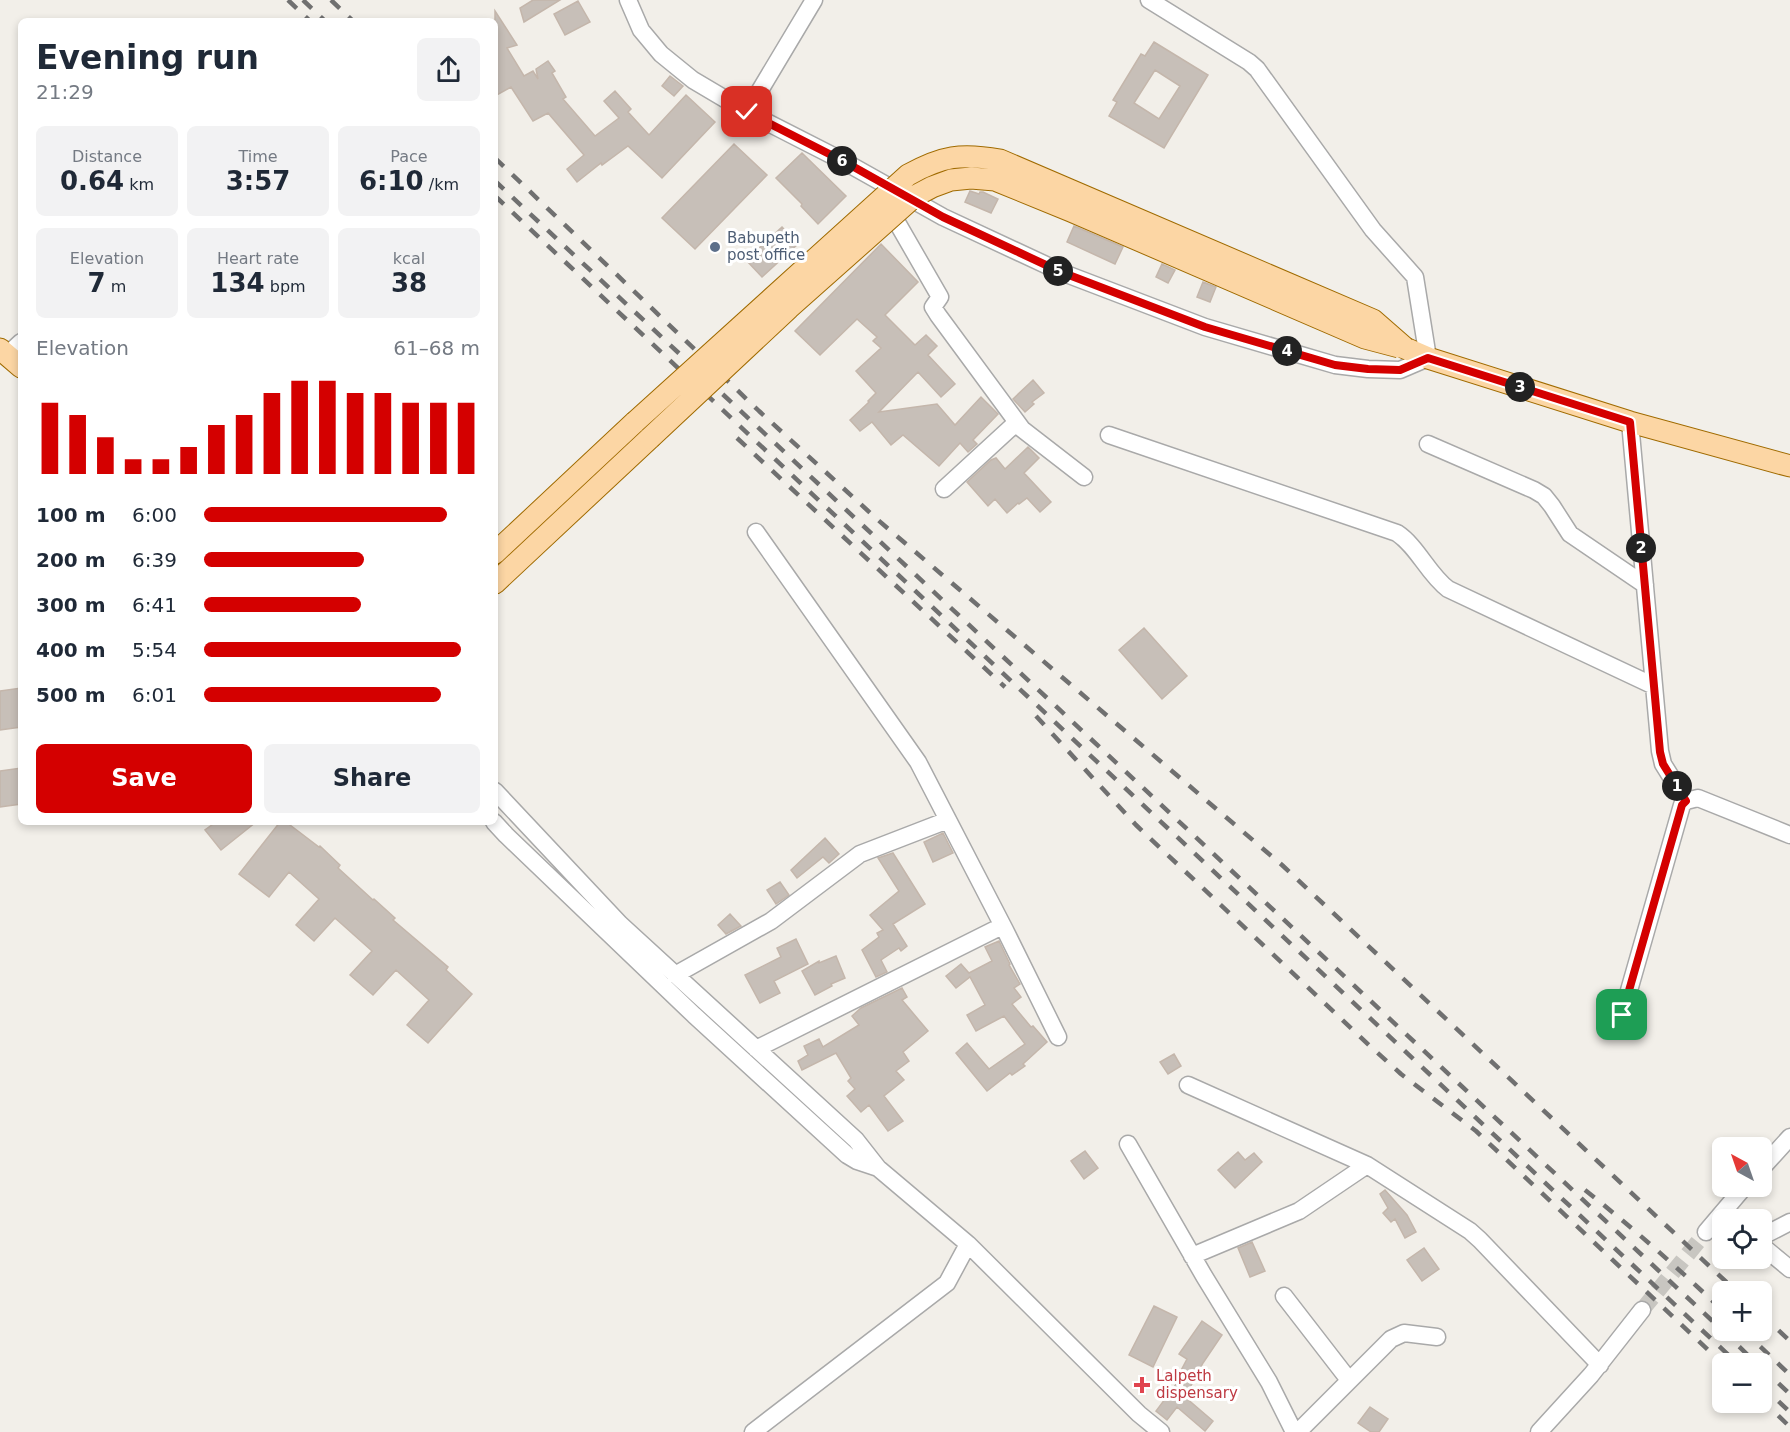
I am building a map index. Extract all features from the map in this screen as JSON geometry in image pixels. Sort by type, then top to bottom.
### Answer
[{"type":"main road","points":[[498,550],[635,422],[908,175],[948,158],[967,156],[1000,160],[1373,320],[1405,348]]},
{"type":"main road","points":[[498,580],[789,308],[915,196],[932,186],[951,180],[971,178],[995,180],[1365,338],[1405,348],[1428,358],[1630,422],[1790,466]]},
{"type":"street","points":[[628,0],[641,30],[661,54],[693,80],[747,112],[943,217],[1061,272],[1205,327],[1335,365],[1400,370],[1428,358],[1414,277],[1373,230],[1257,69],[1149,0]]},
{"type":"street","points":[[747,112],[814,0]]},
{"type":"street","points":[[870,176],[940,297],[933,308],[1017,422],[1028,434],[1084,477]]},
{"type":"street","points":[[944,489],[1017,422]]},
{"type":"street","points":[[1630,422],[1660,757],[1686,801]]},
{"type":"street","points":[[1109,435],[1397,533],[1438,581],[1448,589],[1654,686]]},
{"type":"street","points":[[1428,444],[1544,496],[1570,534],[1645,585]]},
{"type":"street","points":[[756,532],[912,753],[1058,1037]]},
{"type":"street","points":[[498,794],[620,924],[856,1140],[878,1168],[968,1244],[1139,1414],[1161,1432]]},
{"type":"street","points":[[1622,1015],[1682,805],[1686,801],[1698,798],[1790,835]]},
{"type":"street","points":[[675,975],[771,921],[860,854],[948,820]]},
{"type":"street","points":[[497,825],[694,1015],[847,1155],[878,1168]]},
{"type":"street","points":[[756,1048],[1002,926]]},
{"type":"street","points":[[1188,1085],[1367,1165],[1476,1236],[1600,1365]]},
{"type":"street","points":[[1772,1157],[1790,1137]]},
{"type":"street","points":[[1128,1144],[1192,1256],[1269,1382],[1296,1432],[1396,1335],[1404,1333],[1437,1337]]},
{"type":"street","points":[[1192,1256],[1299,1211],[1367,1165]]},
{"type":"street","points":[[1772,1232],[1790,1222]]},
{"type":"street","points":[[1706,1232],[1712,1227]]},
{"type":"street","points":[[753,1432],[947,1283],[968,1244]]},
{"type":"street","points":[[1772,1254],[1790,1269]]},
{"type":"street","points":[[1284,1296],[1349,1380]]},
{"type":"street","points":[[1546,1429],[1600,1365],[1642,1310]]},
{"type":"building","points":[[533,0],[560,0],[524,22],[520,8]]},
{"type":"building","points":[[578,1],[590,22],[565,35],[554,14]]},
{"type":"building","points":[[495,11],[517,45],[507,48],[524,76],[533,71],[538,79],[536,69],[548,61],[566,97],[563,99],[595,136],[619,118],[604,101],[615,91],[631,109],[628,112],[649,135],[686,95],[715,122],[662,178],[628,146],[577,182],[567,169],[584,155],[548,113],[533,121],[511,87],[498,94],[498,18],[495,18]]},
{"type":"building","points":[[1154,42],[1208,75],[1164,148],[1109,116],[1117,102],[1113,100],[1141,54],[1145,56]],"holes":[[[1155,70],[1180,86],[1159,119],[1134,103]]]},
{"type":"building","points":[[670,76],[683,86],[674,96],[662,86]]},
{"type":"building","points":[[734,144],[767,175],[695,249],[662,218]]},
{"type":"building","points":[[802,153],[846,196],[818,224],[776,178]]},
{"type":"building","points":[[970,191],[979,194],[983,192],[998,199],[991,213],[965,202]]},
{"type":"building","points":[[1074,226],[1123,247],[1115,264],[1067,242]]},
{"type":"building","points":[[782,227],[798,244],[762,277],[746,260]]},
{"type":"building","points":[[881,244],[918,282],[885,315],[915,345],[926,335],[937,346],[928,355],[955,384],[941,397],[918,372],[879,412],[937,404],[955,425],[981,397],[998,414],[973,440],[977,444],[968,452],[960,443],[939,466],[903,435],[891,445],[872,422],[860,431],[850,420],[876,393],[856,371],[881,348],[873,341],[877,337],[857,319],[820,355],[795,331]]},
{"type":"building","points":[[1162,264],[1175,270],[1168,283],[1156,277]]},
{"type":"building","points":[[1203,282],[1216,287],[1210,302],[1197,297]]},
{"type":"building","points":[[1033,380],[1044,393],[1032,402],[1034,404],[1025,412],[1013,399]]},
{"type":"building","points":[[1028,447],[1039,458],[1024,473],[1051,502],[1040,512],[1027,498],[1007,513],[995,499],[988,506],[967,482],[996,458],[1005,469]]},
{"type":"building","points":[[1144,628],[1187,676],[1162,699],[1119,650]]},
{"type":"building","points":[[18,688],[18,727],[0,730],[0,691]]},
{"type":"building","points":[[18,768],[18,804],[0,807],[0,771]]},
{"type":"building","points":[[212,825],[252,825],[221,850],[205,830]]},
{"type":"building","points":[[278,825],[290,825],[320,846],[340,865],[338,868],[395,918],[393,920],[448,967],[446,970],[472,994],[428,1043],[407,1025],[429,1000],[396,970],[373,995],[350,975],[372,951],[335,918],[314,941],[296,925],[319,899],[289,872],[269,897],[239,874]]},
{"type":"building","points":[[943,833],[953,853],[933,862],[924,842]]},
{"type":"building","points":[[825,838],[839,854],[829,863],[823,857],[797,878],[791,870]]},
{"type":"building","points":[[893,853],[925,904],[893,924],[907,946],[901,951],[899,948],[881,960],[887,972],[876,977],[862,950],[879,937],[877,933],[883,930],[870,915],[899,891],[878,858]]},
{"type":"building","points":[[780,882],[789,895],[776,904],[767,890]]},
{"type":"building","points":[[730,914],[741,926],[726,934],[718,925]]},
{"type":"building","points":[[796,939],[808,964],[774,981],[780,993],[760,1003],[745,975],[781,957],[777,948]]},
{"type":"building","points":[[999,941],[1020,984],[1014,988],[1021,997],[1012,1004],[1047,1042],[1023,1064],[1025,1066],[1012,1075],[1010,1073],[987,1091],[956,1053],[967,1043],[989,1069],[1025,1044],[1004,1016],[976,1031],[967,1015],[985,1005],[970,977],[956,988],[946,976],[961,964],[969,973],[992,961],[985,947]]},
{"type":"building","points":[[836,956],[845,978],[815,995],[802,971],[819,961],[819,963]]},
{"type":"building","points":[[902,988],[907,997],[902,1000],[928,1031],[903,1052],[909,1061],[896,1071],[904,1080],[884,1096],[903,1121],[888,1131],[869,1105],[861,1112],[847,1096],[855,1089],[848,1081],[851,1078],[836,1053],[802,1070],[798,1061],[808,1055],[804,1046],[819,1039],[823,1047],[859,1025],[852,1016],[861,1008]]},
{"type":"building","points":[[1174,1054],[1181,1066],[1168,1074],[1160,1062]]},
{"type":"building","points":[[1085,1151],[1098,1168],[1084,1179],[1071,1161]]},
{"type":"building","points":[[1238,1152],[1245,1160],[1254,1153],[1262,1162],[1235,1188],[1218,1170]]},
{"type":"building","points":[[1385,1190],[1407,1215],[1416,1232],[1405,1238],[1395,1219],[1391,1222],[1383,1213],[1388,1208],[1380,1194]]},
{"type":"building","points":[[1252,1242],[1265,1271],[1250,1277],[1238,1248]]},
{"type":"building","points":[[1424,1248],[1439,1269],[1422,1281],[1407,1260]]},
{"type":"building","points":[[1154,1306],[1177,1317],[1153,1367],[1129,1355]]},
{"type":"building","points":[[1202,1321],[1222,1335],[1203,1363],[1185,1397],[1213,1421],[1205,1431],[1177,1407],[1167,1420],[1156,1411],[1180,1379],[1177,1378],[1187,1359],[1179,1354]]},
{"type":"building","points":[[1370,1407],[1388,1419],[1379,1432],[1371,1432],[1358,1423]]},
{"type":"tunnel","points":[[1642,1310],[1706,1232]]},
{"type":"railway","points":[[288,0],[307,18]]},
{"type":"railway","points":[[303,0],[322,18]]},
{"type":"railway","points":[[331,0],[350,18]]},
{"type":"railway","points":[[498,161],[759,411],[878,520],[1282,865],[1725,1281]]},
{"type":"railway","points":[[498,184],[1712,1321]]},
{"type":"railway","points":[[498,199],[1726,1353]]},
{"type":"railway","points":[[737,438],[1005,687]]},
{"type":"railway","points":[[1036,716],[1136,825],[1370,1046],[1401,1074],[1476,1131],[1712,1354]]},
{"type":"railway","points":[[1585,1190],[1655,1248],[1712,1301]]},
{"type":"railway","points":[[1772,1324],[1790,1341]]},
{"type":"railway","points":[[1733,1341],[1746,1353]]},
{"type":"railway","points":[[1754,1341],[1790,1375]]},
{"type":"railway","points":[[1772,1377],[1790,1394]]},
{"type":"railway","points":[[1772,1395],[1790,1412]]},
{"type":"railway","points":[[1772,1410],[1790,1427]]},
{"type":"place","name":"Babupeth post office","points":[[715,247]]},
{"type":"place","name":"Lalpeth dispensary","points":[[1142,1385]]},
{"type":"route","points":[[747,112],[845,162],[943,217],[1061,272],[1205,327],[1335,365],[1400,370],[1428,358],[1630,422],[1660,757],[1686,801],[1682,805],[1622,1015]]}]
